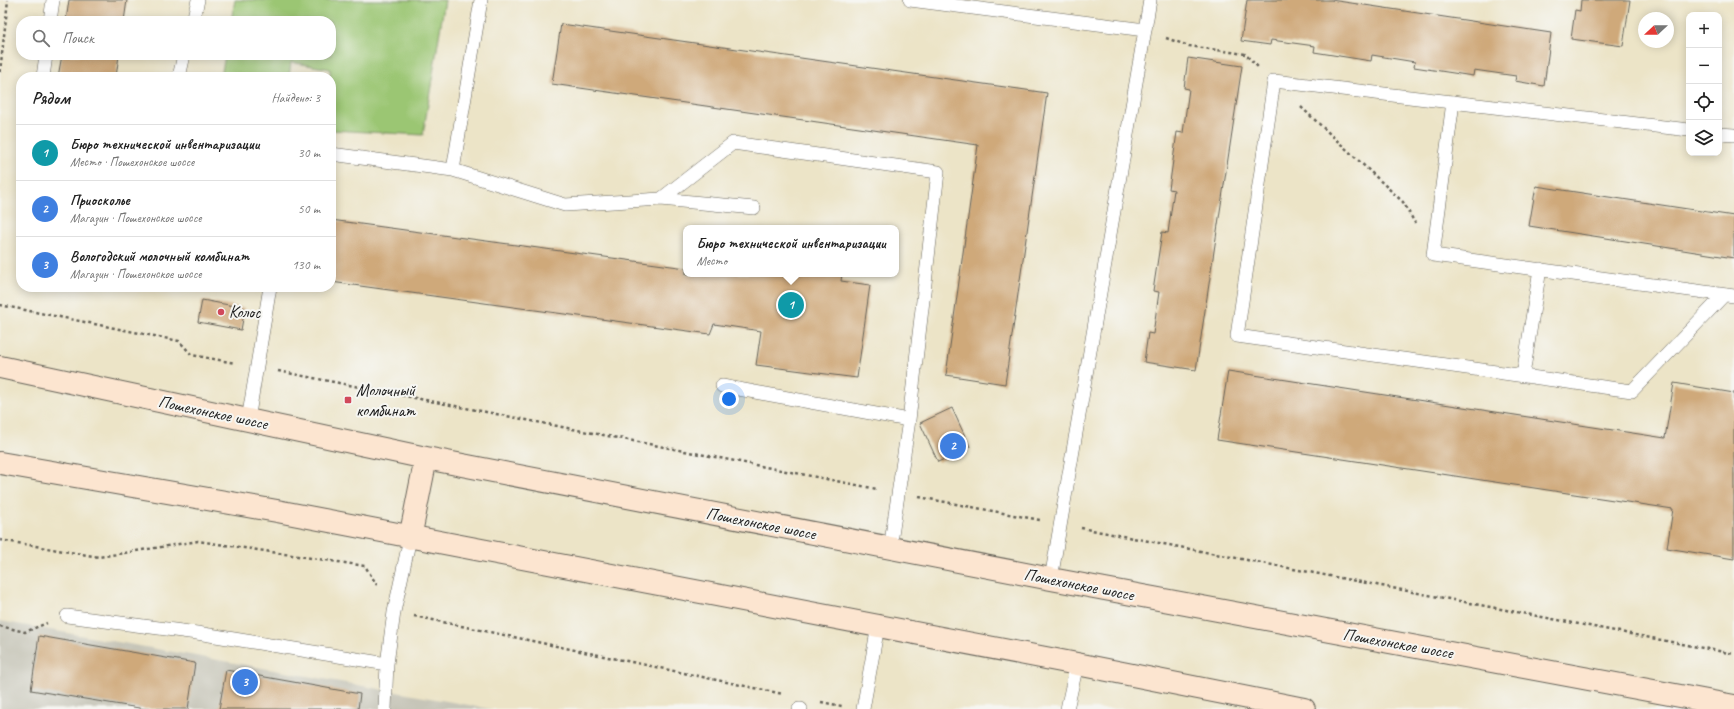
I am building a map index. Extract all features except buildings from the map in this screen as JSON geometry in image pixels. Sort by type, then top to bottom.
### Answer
[{"type":"main road","name":"Пошехонское шоссе","points":[[0,367],[426,458],[1051,579],[1734,706]]},
{"type":"main road","points":[[410,538],[426,458]]},
{"type":"main road","points":[[0,463],[277,511],[410,538],[1077,664],[1304,709]]},
{"type":"lane","points":[[51,16],[53,0]]},
{"type":"lane","points":[[194,16],[198,0]]},
{"type":"lane","points":[[453,170],[481,0]]},
{"type":"lane","points":[[910,0],[1145,30]]},
{"type":"lane","points":[[1051,579],[1150,0]]},
{"type":"lane","points":[[44,72],[45,60]]},
{"type":"lane","points":[[180,72],[183,60]]},
{"type":"lane","points":[[1686,130],[1274,82],[1237,336],[1632,391],[1729,296]]},
{"type":"lane","points":[[1453,102],[1433,255],[1729,296]]},
{"type":"lane","points":[[1722,134],[1734,135]]},
{"type":"lane","points":[[661,199],[733,143],[938,172],[909,420],[890,548]]},
{"type":"lane","points":[[336,155],[453,170],[565,205],[661,199],[754,208]]},
{"type":"lane","points":[[1523,375],[1540,269]]},
{"type":"lane","points":[[248,420],[269,292]]},
{"type":"lane","points":[[722,386],[909,420]]},
{"type":"lane","points":[[385,709],[387,664],[394,612],[410,538]]},
{"type":"lane","points":[[67,616],[197,633],[387,664]]},
{"type":"lane","points":[[863,709],[878,626]]},
{"type":"lane","points":[[1067,709],[1077,664]]},
{"type":"path","points":[[0,72],[8,0]]},
{"type":"path","points":[[1145,30],[1189,46],[1245,54],[1403,202],[1433,255]]},
{"type":"path","points":[[0,305],[179,341],[192,355],[1734,654]]},
{"type":"path","points":[[0,540],[99,557],[198,541],[364,566],[394,612],[784,694]]},
{"type":"path","points":[[0,626],[25,632],[67,616]]},
{"type":"path","points":[[815,701],[846,707]]},
{"type":"shaded area","points":[[0,621],[491,709],[0,709]]},
{"type":"green space","points":[[235,0],[445,0],[423,135],[336,130],[336,72],[330,72],[330,69],[291,62],[290,72],[222,72],[224,60],[336,60],[336,16],[232,16]]},
{"type":"place","name":"Бюро технической инвентаризации","points":[[791,305]]},
{"type":"place","name":"Колос","points":[[221,312]]},
{"type":"place","name":"Молочный комбинат","points":[[348,400]]},
{"type":"place","name":"Приосколье","points":[[953,446]]},
{"type":"place","name":"Вологодский молочный комбинат","points":[[245,682]]}]
